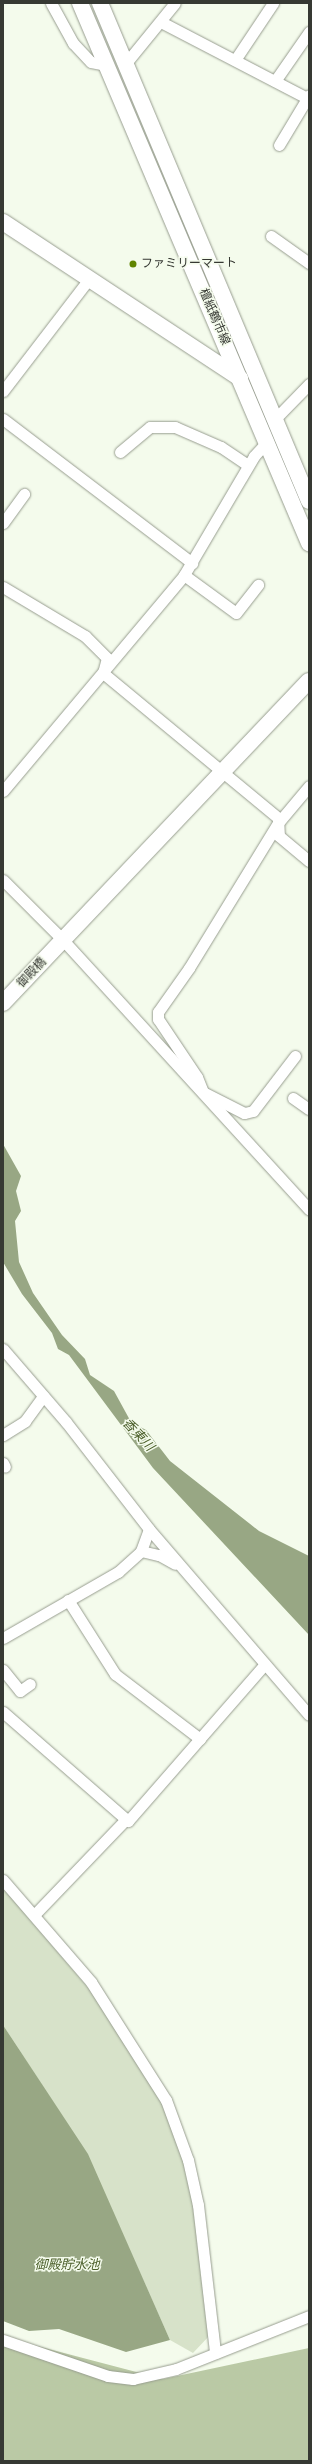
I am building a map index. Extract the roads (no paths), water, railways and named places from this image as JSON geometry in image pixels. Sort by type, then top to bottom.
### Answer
[{"type":"main road","name":"檀紙鶴市線","points":[[80,3],[309,543]]},
{"type":"main road","name":"檀紙鶴市線","points":[[100,3],[309,501]]},
{"type":"main road","points":[[3,222],[266,396]]},
{"type":"main road","name":"御殿橋","points":[[3,1003],[309,681]]},
{"type":"street","points":[[51,3],[73,43],[91,62],[107,65]]},
{"type":"street","points":[[126,63],[175,3]]},
{"type":"street","points":[[235,60],[273,3]]},
{"type":"street","points":[[161,22],[308,97],[306,113],[279,145]]},
{"type":"street","points":[[275,81],[309,32]]},
{"type":"street","points":[[271,236],[309,263]]},
{"type":"street","points":[[3,391],[89,279]]},
{"type":"street","points":[[275,419],[309,384]]},
{"type":"street","points":[[3,419],[192,563]]},
{"type":"street","points":[[120,452],[150,427],[176,427],[221,446],[248,466]]},
{"type":"street","points":[[3,791],[184,575],[248,466],[267,442]]},
{"type":"street","points":[[3,523],[24,494]]},
{"type":"street","points":[[184,575],[236,613],[258,584]]},
{"type":"street","points":[[3,586],[85,636],[107,658],[103,673]]},
{"type":"street","points":[[103,673],[278,818],[280,836],[309,861]]},
{"type":"street","points":[[295,1056],[253,1111],[244,1113],[203,1092],[197,1077],[158,1020],[158,1012],[189,968],[278,823],[309,786]]},
{"type":"street","points":[[3,880],[203,1092],[309,1209]]},
{"type":"street","points":[[293,1098],[309,1109]]},
{"type":"street","points":[[5,1356],[43,1396],[149,1529],[309,1716]]},
{"type":"street","points":[[3,1435],[25,1421],[43,1396]]},
{"type":"street","points":[[3,1638],[118,1572],[141,1551],[149,1529]]},
{"type":"street","points":[[141,1551],[159,1555],[183,1568]]},
{"type":"street","points":[[68,1600],[115,1674],[200,1739]]},
{"type":"street","points":[[35,1914],[126,1819],[128,1821],[265,1664]]},
{"type":"street","points":[[3,1670],[20,1691],[30,1684]]},
{"type":"street","points":[[3,1712],[126,1819]]},
{"type":"street","points":[[3,1880],[35,1914],[91,1982],[166,2100],[188,2160],[198,2205],[215,2353]]},
{"type":"street","points":[[3,2340],[121,2378],[146,2377],[215,2353],[309,2316]]},
{"type":"water","name":"香東川","points":[[3,1144],[21,1176],[16,1191],[21,1211],[15,1221],[19,1262],[33,1293],[62,1335],[85,1359],[90,1375],[114,1391],[131,1422],[146,1430],[170,1461],[259,1531],[309,1556],[309,1635],[153,1468],[69,1355],[58,1349],[52,1333],[22,1294],[3,1262]]},
{"type":"water","name":"御殿貯水池","points":[[3,2025],[88,2154],[170,2340],[126,2352],[59,2329],[29,2331],[3,2321]]},
{"type":"place","name":"ファミリーマート","points":[[133,264]]}]
